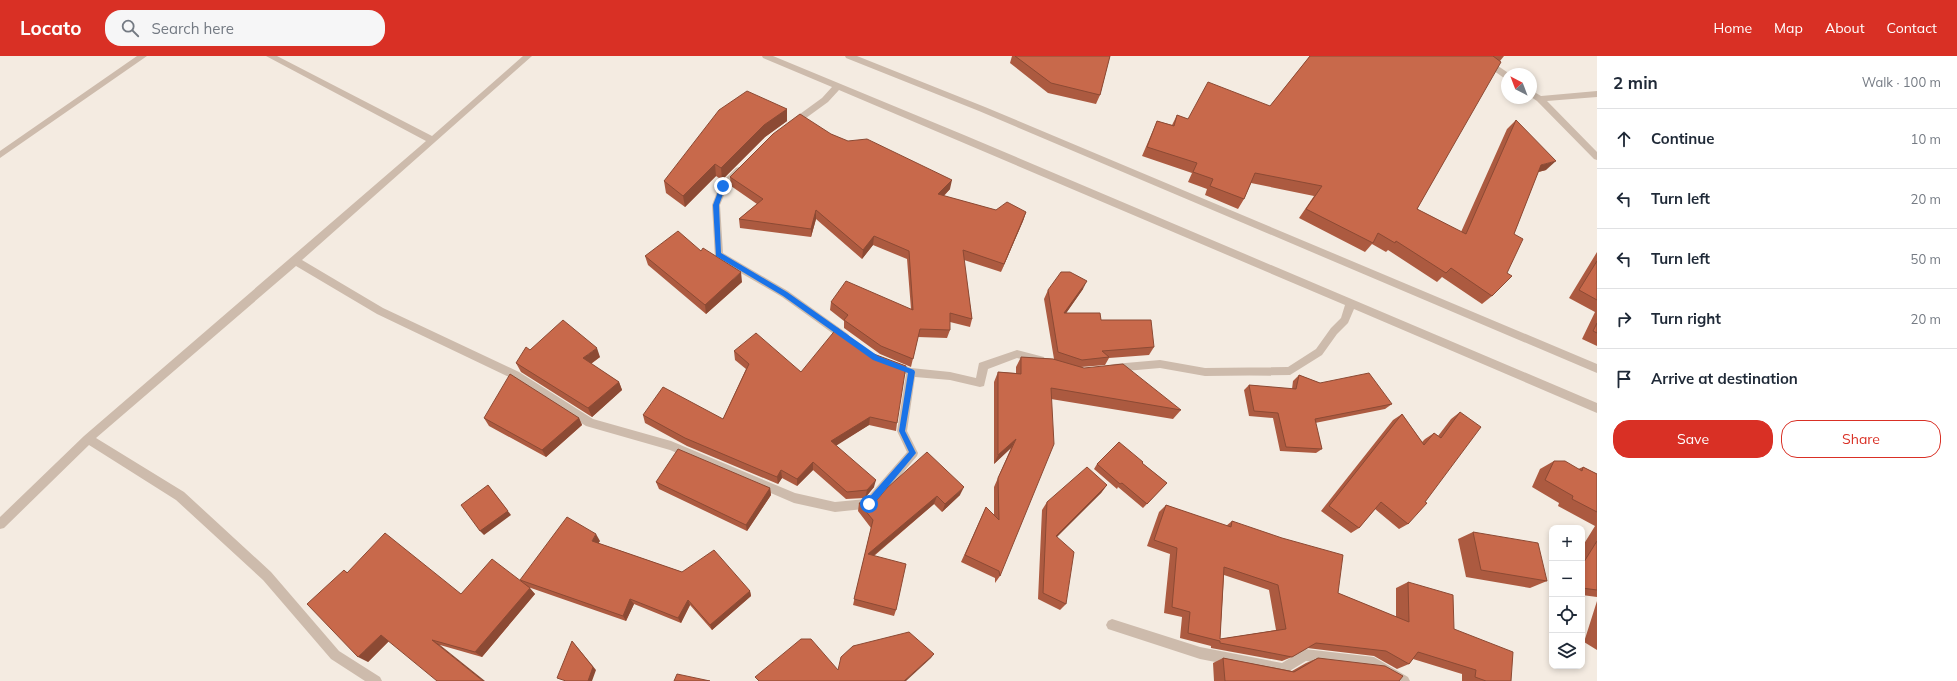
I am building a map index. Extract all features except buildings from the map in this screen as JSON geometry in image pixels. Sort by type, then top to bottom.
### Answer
[{"type":"street","points":[[0,155],[143,56]]},
{"type":"street","points":[[270,56],[432,140]]},
{"type":"street","points":[[0,524],[88,439],[295,261],[528,56]]},
{"type":"street","points":[[766,56],[1597,408]]},
{"type":"street","points":[[849,56],[982,109],[1597,369]]},
{"type":"street","points":[[1477,56],[1501,72]]},
{"type":"street","points":[[786,129],[825,100],[838,86]]},
{"type":"street","points":[[1540,99],[1597,94]]},
{"type":"street","points":[[1537,97],[1597,158]]},
{"type":"street","points":[[744,166],[723,186],[716,205],[718,255],[785,294],[850,340]]},
{"type":"street","points":[[295,261],[380,311],[515,374],[590,423],[671,446],[794,498],[835,507],[869,504],[913,453],[902,431],[911,372]]},
{"type":"street","points":[[1101,370],[1160,364],[1205,372],[1290,371],[1319,352],[1334,331],[1345,320],[1351,303]]},
{"type":"street","points":[[883,360],[911,372],[950,376],[980,383],[983,366],[1017,354],[1051,364]]},
{"type":"street","points":[[88,439],[180,496],[267,576],[335,655],[376,681]]},
{"type":"street","points":[[1112,625],[1200,653],[1283,669],[1305,655],[1374,663],[1404,681]]},
{"type":"route","points":[[723,186],[716,205],[718,255],[785,294],[875,358],[911,372],[902,431],[913,453],[869,504]]}]
